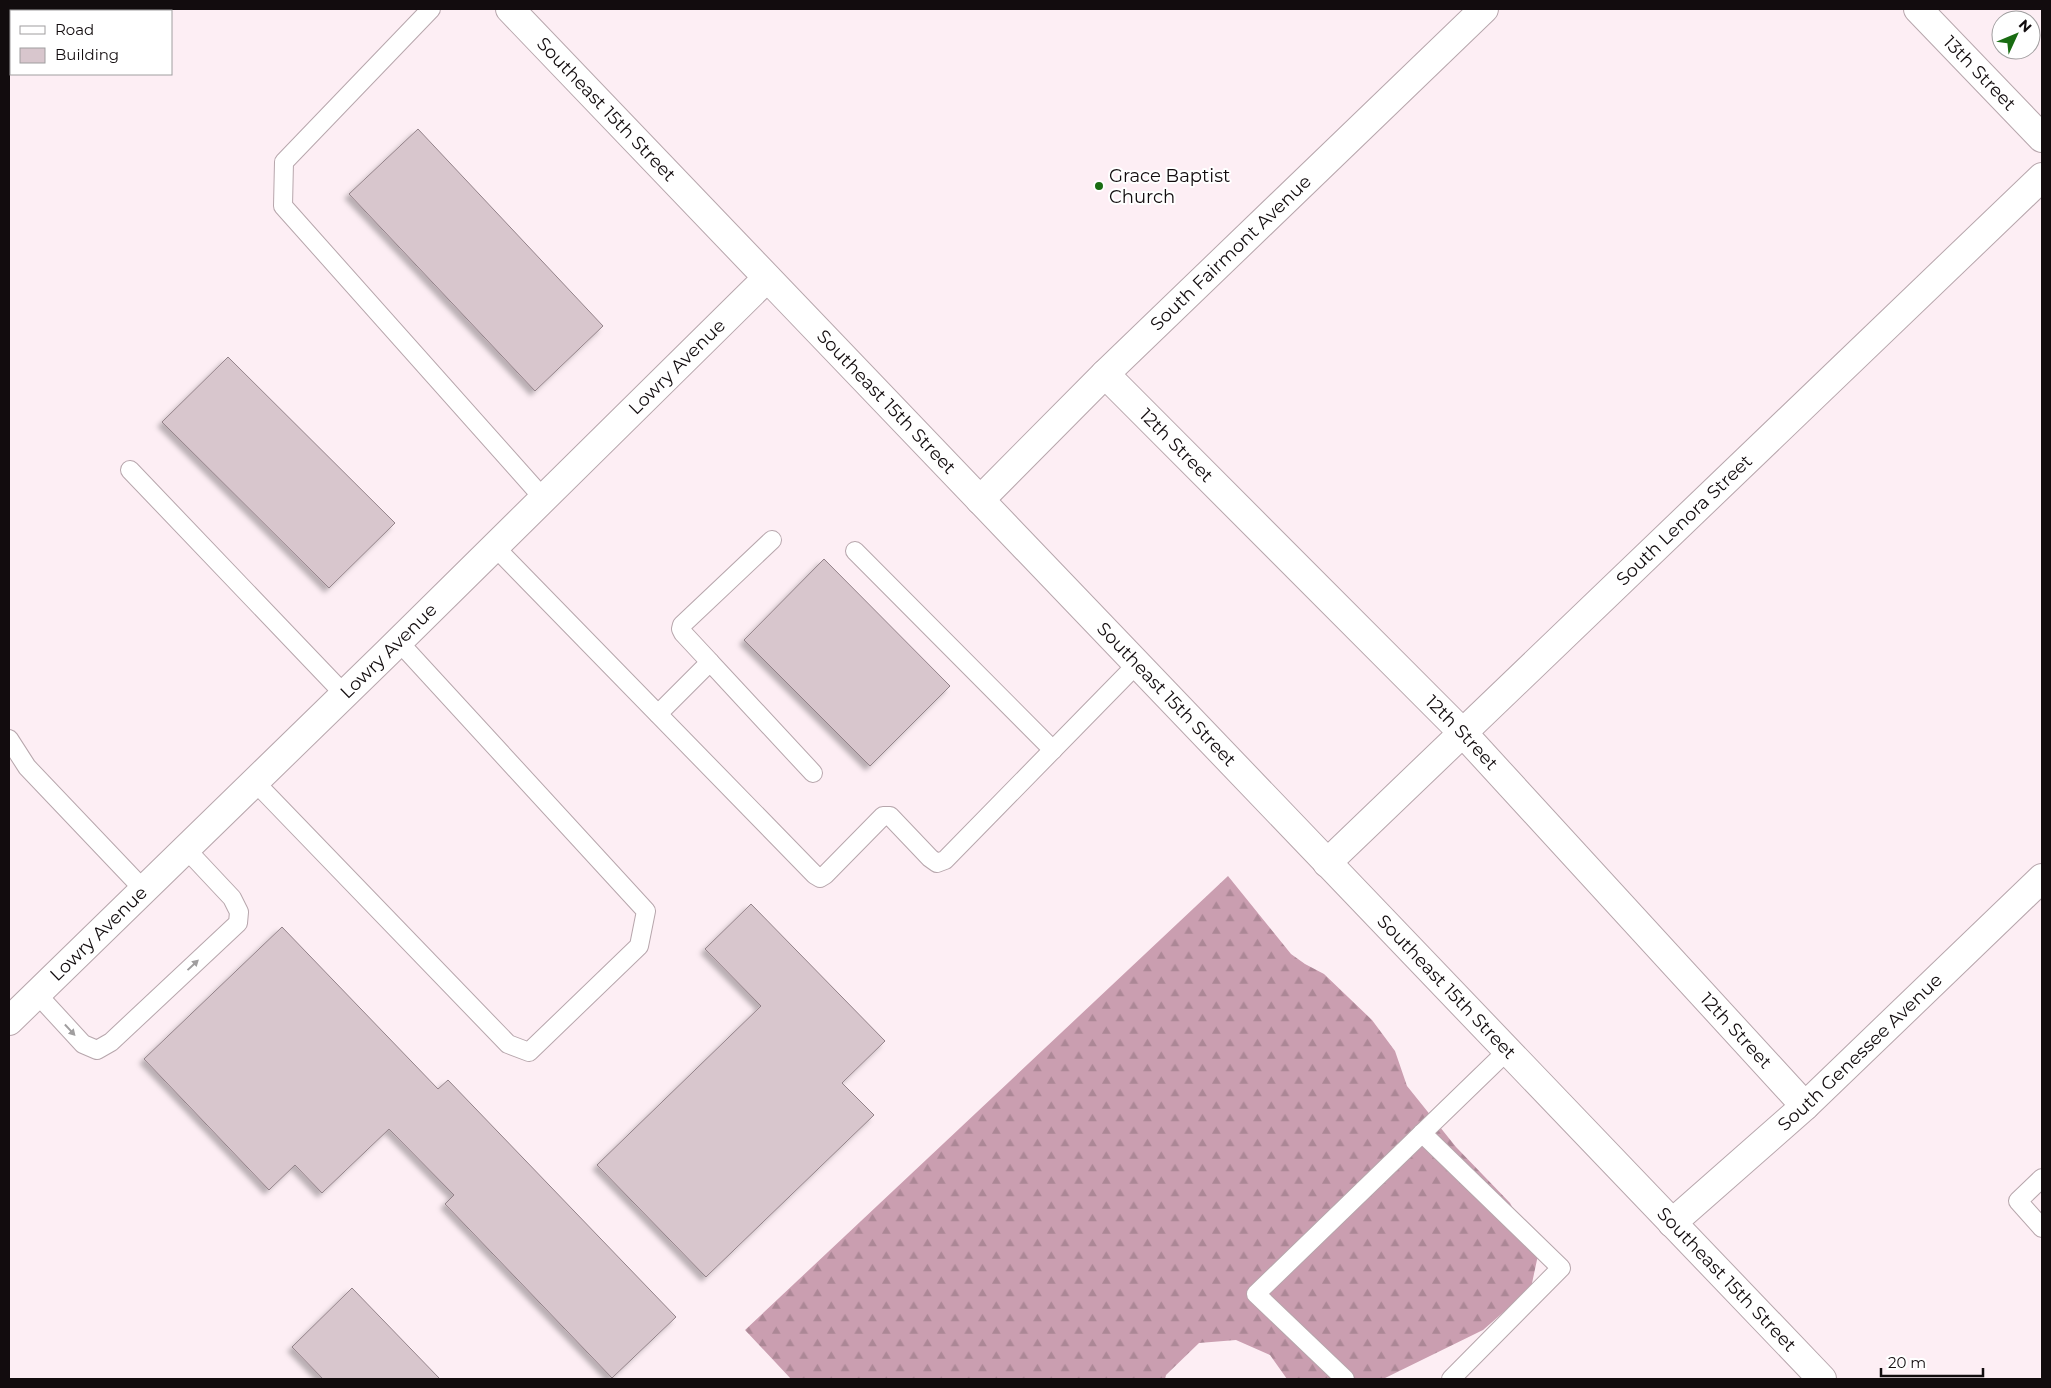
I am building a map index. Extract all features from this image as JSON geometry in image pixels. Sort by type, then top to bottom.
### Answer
[{"type":"street","name":"Southeast 15th Street","points":[[510,9],[1822,1379]]},
{"type":"street","name":"South Fairmont Avenue","points":[[980,500],[1105,374],[1484,9]]},
{"type":"street","name":"13th Street","points":[[1918,9],[2042,138]]},
{"type":"street","name":"South Lenora Street","points":[[1326,863],[2042,177]]},
{"type":"street","name":"Lowry Avenue","points":[[11,1016],[37,994],[399,642],[767,278]]},
{"type":"street","name":"12th Street","points":[[1105,374],[1462,732],[1805,1106]]},
{"type":"street","name":"South Genessee Avenue","points":[[1672,1223],[1805,1106],[2042,878]]},
{"type":"lane","points":[[431,9],[284,162],[283,206],[544,499]]},
{"type":"lane","points":[[130,470],[344,694]]},
{"type":"lane","points":[[772,540],[682,625],[681,629],[813,774]]},
{"type":"lane","points":[[495,547],[820,878],[883,816],[890,816],[937,863],[945,860],[1137,664]]},
{"type":"lane","points":[[855,551],[1053,750]]},
{"type":"lane","points":[[255,782],[508,1044],[529,1052],[639,946],[646,910],[399,642]]},
{"type":"lane","points":[[658,714],[710,662]]},
{"type":"lane","points":[[9,739],[27,767],[144,890]]},
{"type":"lane","points":[[37,994],[83,1044],[97,1050],[111,1042],[238,923],[239,912],[232,898],[186,849]]},
{"type":"lane","points":[[1345,1379],[1256,1294],[1507,1051]]},
{"type":"lane","points":[[1422,1133],[1561,1268],[1451,1379]]},
{"type":"lane","points":[[2042,1178],[2018,1201],[2042,1228]]},
{"type":"green space","points":[[1228,876],[1291,954],[1324,974],[1372,1020],[1395,1051],[1407,1086],[1456,1147],[1510,1203],[1538,1255],[1531,1288],[1483,1330],[1383,1379],[1287,1379],[1270,1355],[1236,1340],[1199,1343],[1166,1375],[1165,1379],[791,1379],[745,1330]]},
{"type":"building","points":[[418,129],[603,326],[535,391],[349,194]]},
{"type":"building","points":[[228,357],[395,523],[329,588],[162,422]]},
{"type":"building","points":[[824,559],[950,686],[870,766],[744,640]]},
{"type":"building","points":[[751,904],[885,1041],[842,1083],[874,1115],[706,1277],[597,1165],[761,1006],[705,949]]},
{"type":"building","points":[[282,927],[438,1089],[448,1080],[676,1317],[612,1378],[445,1204],[454,1195],[389,1129],[322,1193],[295,1165],[269,1190],[144,1059]]},
{"type":"building","points":[[352,1288],[439,1378],[323,1379],[292,1347]]},
{"type":"place","name":"Grace Baptist Church","points":[[1099,186]]}]
